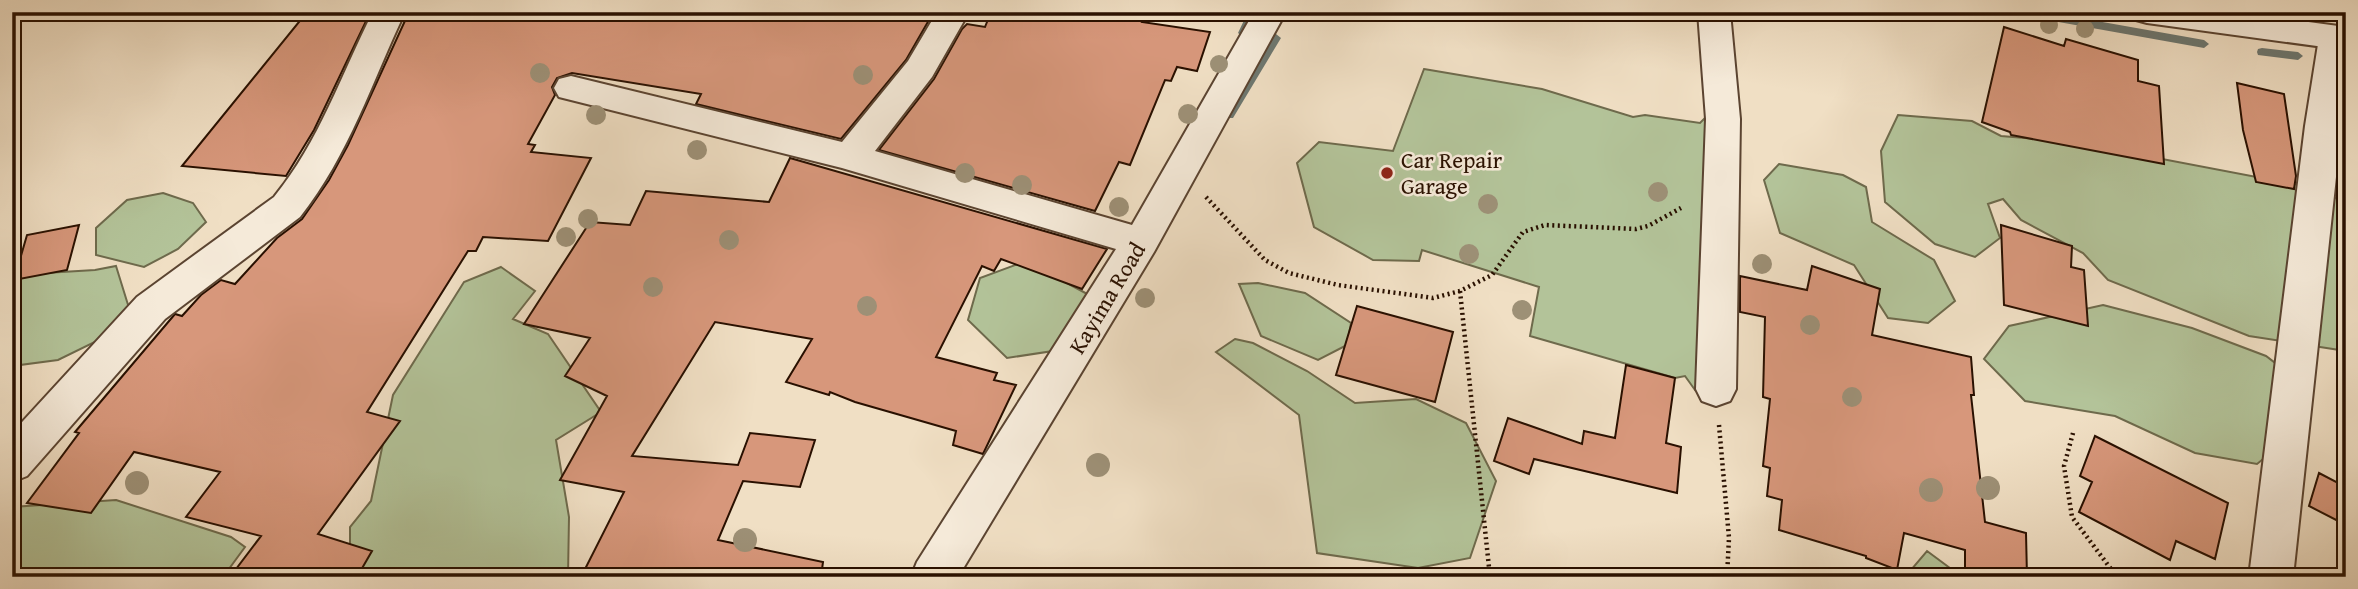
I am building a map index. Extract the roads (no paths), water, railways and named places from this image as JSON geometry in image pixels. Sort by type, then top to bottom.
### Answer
[{"type":"street","points":[[12,463],[151,308],[287,207],[321,162],[389,12]]},
{"type":"street","points":[[850,157],[919,69],[953,12]]},
{"type":"street","name":"Kayima Road","points":[[933,577],[1141,242],[1270,12]]},
{"type":"street","points":[[1714,12],[1722,96],[1716,389]]},
{"type":"street","points":[[2147,12],[2341,38],[2322,126],[2271,577]]},
{"type":"street","points":[[571,88],[850,157],[1141,242]]},
{"type":"waterway","points":[[1243,33],[1253,12]]},
{"type":"waterway","points":[[2025,12],[2204,44]]},
{"type":"waterway","points":[[1229,115],[1276,38]]},
{"type":"waterway","points":[[2262,52],[2298,56]]},
{"type":"place","name":"Car Repair Garage","points":[[1387,173]]}]
